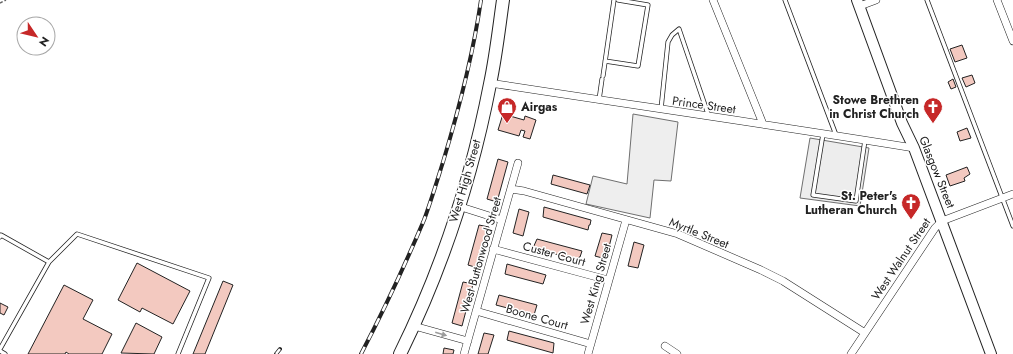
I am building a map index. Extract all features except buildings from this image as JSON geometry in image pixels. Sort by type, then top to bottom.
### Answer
[{"type":"main road","name":"West High Street","points":[[400,354],[414,326],[442,256],[476,145],[490,83],[503,0]]},
{"type":"street","points":[[713,0],[763,124]]},
{"type":"street","points":[[858,3],[876,0]]},
{"type":"street","points":[[997,0],[1013,41]]},
{"type":"street","name":"Glasgow Street","points":[[858,3],[902,123],[914,148],[991,354]]},
{"type":"street","name":"Prince Street","points":[[490,83],[914,148]]},
{"type":"street","name":"West Buttonwood Street","points":[[464,354],[518,162]]},
{"type":"street","name":"Myrtle Street","points":[[511,189],[524,191],[678,234],[761,270],[799,291],[865,333]]},
{"type":"street","name":"West Walnut Street","points":[[850,354],[935,228],[942,221],[1013,194]]},
{"type":"street","points":[[458,206],[502,220]]},
{"type":"street","name":"West King Street","points":[[588,354],[626,220]]},
{"type":"street","name":"Custer Court","points":[[493,250],[608,280]]},
{"type":"street","name":"Boone Court","points":[[476,311],[591,344]]},
{"type":"street","points":[[414,326],[468,342]]},
{"type":"street","points":[[665,346],[676,354]]},
{"type":"lane","points":[[599,100],[614,0]]},
{"type":"lane","points":[[605,61],[638,66],[648,5],[618,0]]},
{"type":"lane","points":[[785,0],[836,136]]},
{"type":"lane","points":[[927,0],[1013,226]]},
{"type":"lane","points":[[660,110],[668,42],[672,35],[679,29],[709,116]]},
{"type":"lane","points":[[823,133],[813,195],[856,201],[865,140]]},
{"type":"lane","points":[[5,354],[0,350],[49,262],[77,234],[209,278],[178,354]]},
{"type":"lane","points":[[0,237],[1,235],[49,262]]},
{"type":"path","points":[[0,3],[6,0]]},
{"type":"shaded area","points":[[633,114],[678,122],[671,181],[654,180],[650,218],[586,204],[593,176],[627,184]]},
{"type":"shaded area","points":[[810,138],[869,148],[860,206],[800,198]]},
{"type":"railway","points":[[361,354],[402,271],[429,206],[460,102],[470,61],[481,0]]},
{"type":"railway","points":[[276,354],[280,349]]},
{"type":"place","name":"Airgas","points":[[507,124]]},
{"type":"place","name":"Stowe Brethren in Christ Church","points":[[933,124]]},
{"type":"place","name":"St. Peter's Lutheran Church","points":[[911,220]]}]
